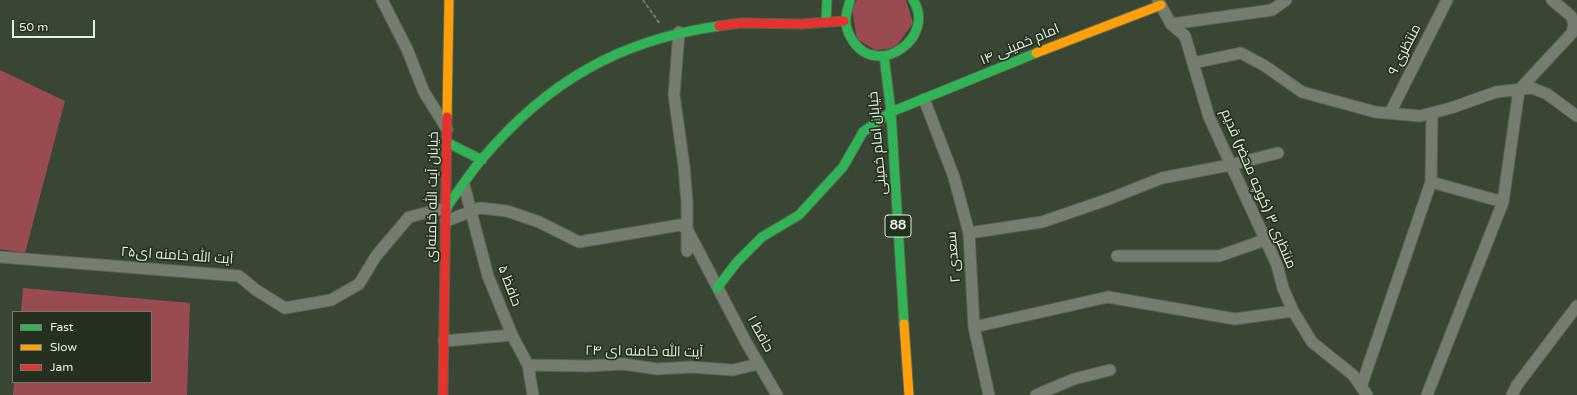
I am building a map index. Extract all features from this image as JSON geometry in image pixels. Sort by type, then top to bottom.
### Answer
[{"type":"main road","name":"خیابان آیت الله خامنه‌ای","points":[[443,395],[449,0]]},
{"type":"main road","points":[[826,22],[827,0]]},
{"type":"main road","points":[[850,0],[844,21],[847,32],[853,43],[872,55],[884,56],[896,54],[906,48],[914,38],[918,21],[918,1]]},
{"type":"main road","name":"امام خمینی ۱۴","points":[[717,288],[737,262],[762,238],[799,215],[843,167],[862,132],[891,112],[1160,3]]},
{"type":"main road","points":[[446,208],[482,160],[522,116],[566,80],[607,56],[679,32],[734,24],[844,21]]},
{"type":"main road","name":"خیابان امام خمینی","points":[[884,56],[891,112],[909,395]]},
{"type":"main road","points":[[448,143],[482,160]]},
{"type":"street","points":[[382,0],[407,49],[424,92],[448,131]]},
{"type":"street","points":[[1171,24],[1272,10],[1286,0]]},
{"type":"street","name":"منتظری ۹","points":[[1390,113],[1447,0]]},
{"type":"street","points":[[1427,395],[1503,202],[1519,90],[1572,33],[1574,24],[1571,16],[1552,0]]},
{"type":"street","name":"منتظری ۳ (کوچه محضر) قدیم","points":[[1160,3],[1171,24],[1185,36],[1209,117],[1277,265],[1283,288],[1293,312],[1312,342],[1353,375],[1364,391]]},
{"type":"street","points":[[679,32],[674,95],[684,166],[687,251]]},
{"type":"street","points":[[1193,63],[1241,53],[1265,66],[1302,92],[1375,112],[1420,116],[1496,92],[1532,88],[1547,94],[1577,116]]},
{"type":"street","name":"سعدی ۲","points":[[924,99],[954,177],[969,233],[974,327],[989,395]]},
{"type":"street","points":[[1364,391],[1431,182],[1432,113]]},
{"type":"street","points":[[969,233],[1042,222],[1109,199],[1162,178],[1230,165],[1278,153]]},
{"type":"street","points":[[1431,182],[1503,202]]},
{"type":"street","name":"حافظ ۵","points":[[464,185],[488,276],[512,335],[528,364],[533,395]]},
{"type":"street","name":"آیت الله خامنه ای۲۵","points":[[0,257],[239,276],[256,290],[285,308],[331,300],[359,284],[376,256],[409,216],[446,208]]},
{"type":"street","points":[[446,221],[480,208],[507,211],[538,222],[579,242],[680,225],[687,228]]},
{"type":"street","name":"حافظ ۱","points":[[687,228],[717,288],[777,395]]},
{"type":"street","points":[[1116,256],[1219,256],[1265,240]]},
{"type":"street","points":[[974,327],[1108,297],[1235,319],[1293,312]]},
{"type":"street","points":[[1512,395],[1517,385],[1577,306]]},
{"type":"street","points":[[444,341],[512,335]]},
{"type":"street","name":"آیت الله خامنه ای ۲۴","points":[[528,364],[587,366],[623,364],[657,369],[690,367],[732,370],[759,364]]},
{"type":"street","points":[[1036,395],[1074,379],[1110,370]]},
{"type":"path","points":[[643,0],[667,35]]},
{"type":"shaded area","points":[[857,0],[906,0],[913,23],[895,48],[875,50],[857,39],[852,9]]},
{"type":"shaded area","points":[[0,70],[65,101],[25,253],[0,249]]},
{"type":"shaded area","points":[[23,288],[190,303],[187,395],[13,395],[14,383],[152,383],[152,311],[21,311]]},
{"type":"traffic: fast","points":[[826,22],[827,0]]},
{"type":"traffic: fast","points":[[850,0],[846,14],[847,27],[850,36],[864,52],[876,56],[889,54],[901,49],[911,39],[917,27],[918,14],[913,0]]},
{"type":"traffic: fast","points":[[446,208],[477,165],[507,132],[532,108],[559,87],[587,69],[617,54],[649,42],[719,26]]},
{"type":"traffic: fast","points":[[717,288],[737,262],[762,237],[799,215],[843,167],[863,132],[891,112],[1036,53]]},
{"type":"traffic: fast","points":[[884,56],[891,112],[904,324]]},
{"type":"traffic: fast","points":[[448,143],[482,160]]},
{"type":"traffic: slow","points":[[447,117],[449,0]]},
{"type":"traffic: slow","points":[[1036,53],[1161,5]]},
{"type":"traffic: slow","points":[[904,324],[909,395]]},
{"type":"traffic: jam","points":[[719,26],[741,23],[802,24],[844,21]]},
{"type":"traffic: jam","points":[[443,395],[447,117]]}]
